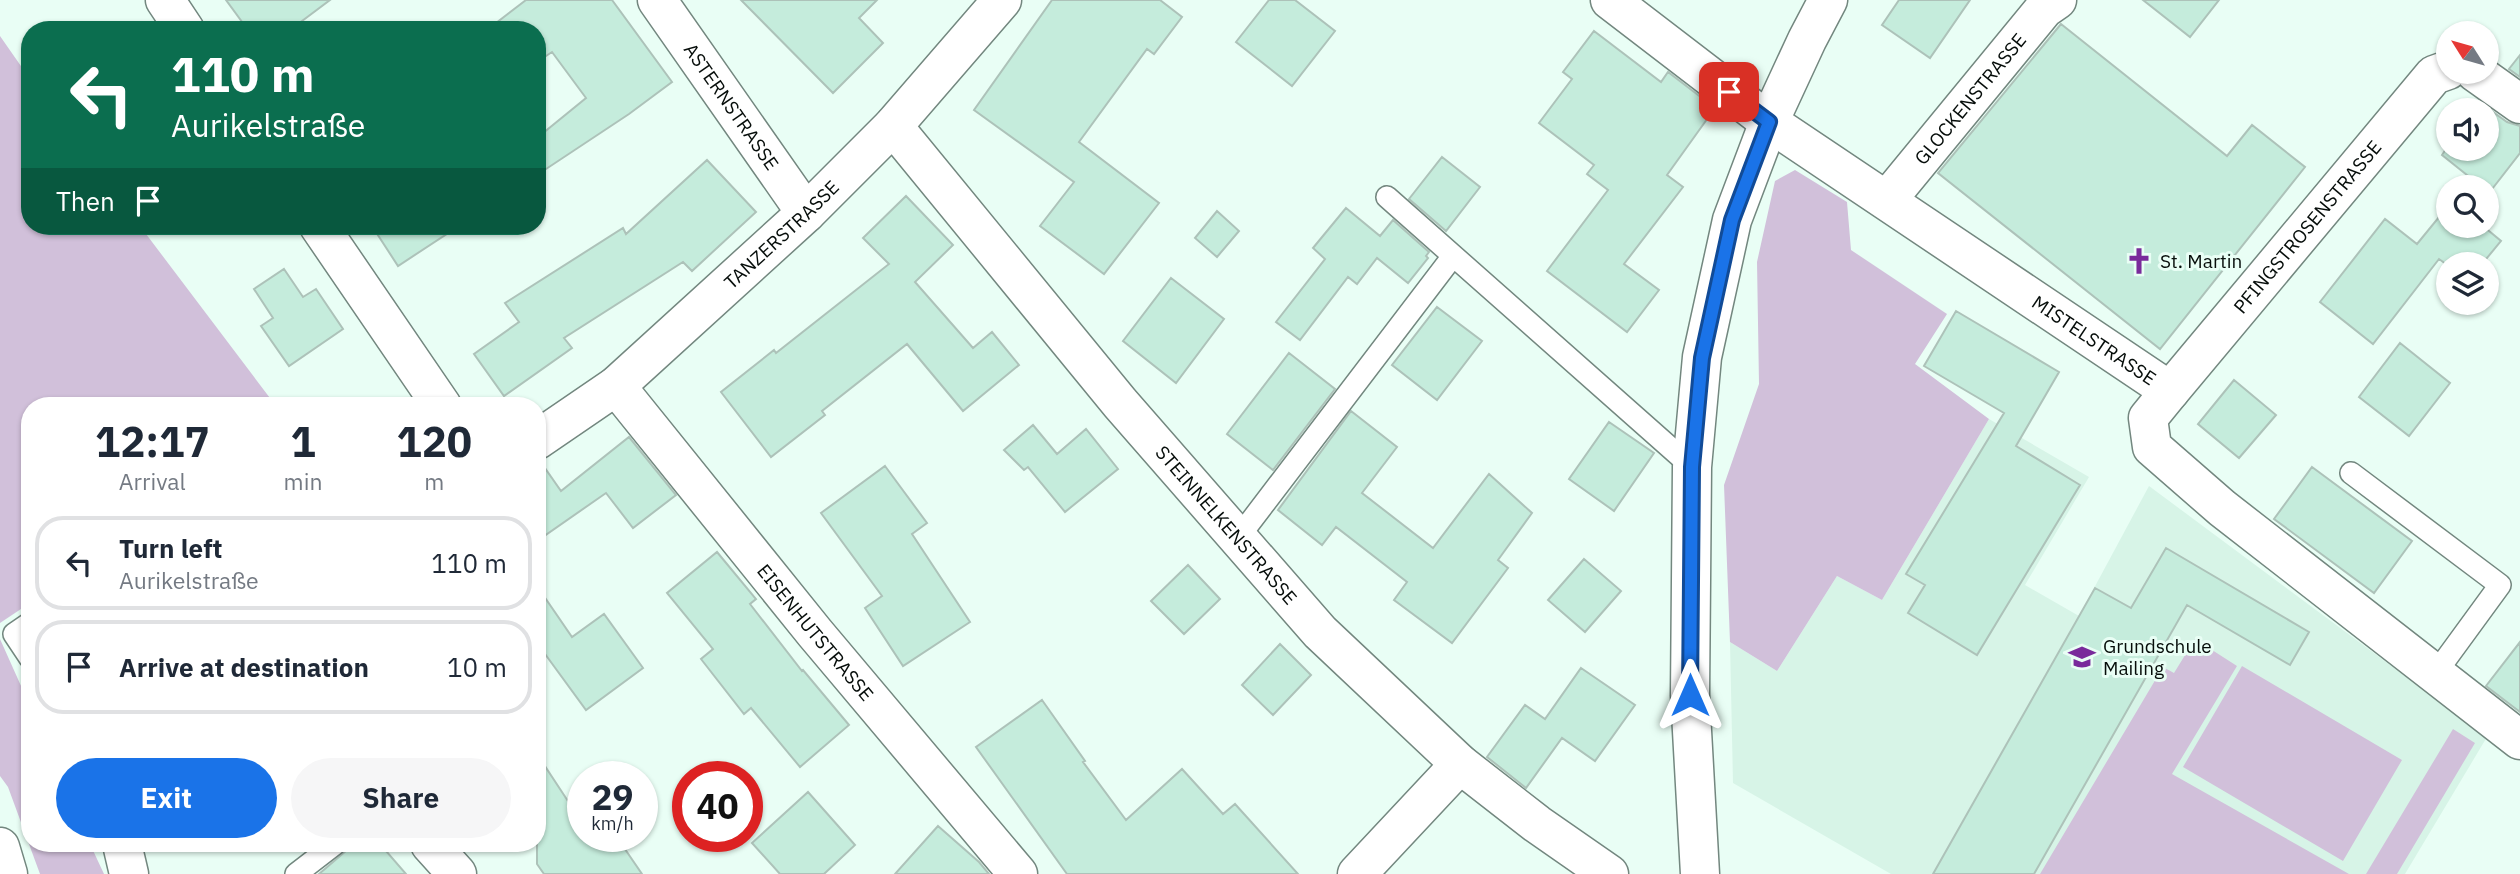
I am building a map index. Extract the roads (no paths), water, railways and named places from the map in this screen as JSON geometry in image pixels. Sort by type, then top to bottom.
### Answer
[{"type":"main road","points":[[165,0],[179,21]]},
{"type":"main road","name":"ASTERNSTRASSE","points":[[657,0],[806,213]]},
{"type":"main road","name":"TANZERSTRASSE","points":[[546,434],[616,386],[806,213],[893,126],[1002,0]]},
{"type":"main road","name":"MISTELSTRASSE","points":[[1610,0],[1769,122],[2170,391],[2148,418],[2152,447],[2222,508],[2520,740]]},
{"type":"main road","points":[[1700,874],[1690,695],[1692,467],[1702,358],[1732,220],[1769,122],[1828,0]]},
{"type":"main road","name":"GLOCKENSTRASSE","points":[[1887,200],[2044,9],[2057,0]]},
{"type":"main road","name":"PFINGSTROSENSTRASSE","points":[[2170,391],[2436,74]]},
{"type":"main road","points":[[2492,84],[2520,104]]},
{"type":"main road","name":"STEINNELKENSTRASSE","points":[[893,126],[1119,403],[1320,632],[1460,764],[1537,824],[1609,874]]},
{"type":"main road","points":[[325,235],[436,397]]},
{"type":"main road","name":"EISENHUTSTRASSE","points":[[616,386],[815,633],[1018,874]]},
{"type":"main road","points":[[1357,874],[1460,764]]},
{"type":"main road","points":[[0,847],[8,874]]},
{"type":"main road","points":[[124,852],[129,874]]},
{"type":"main road","points":[[437,852],[457,874]]},
{"type":"lane","points":[[1387,197],[1692,467]]},
{"type":"lane","points":[[1238,538],[1453,256]]},
{"type":"lane","points":[[2351,473],[2500,585],[2435,674]]},
{"type":"lane","points":[[21,630],[14,635],[21,645]]},
{"type":"lane","points":[[296,874],[325,852]]},
{"type":"place","name":"St. Martin","points":[[2139,261]]},
{"type":"place","name":"Grundschule Mailing","points":[[2082,657]]}]
